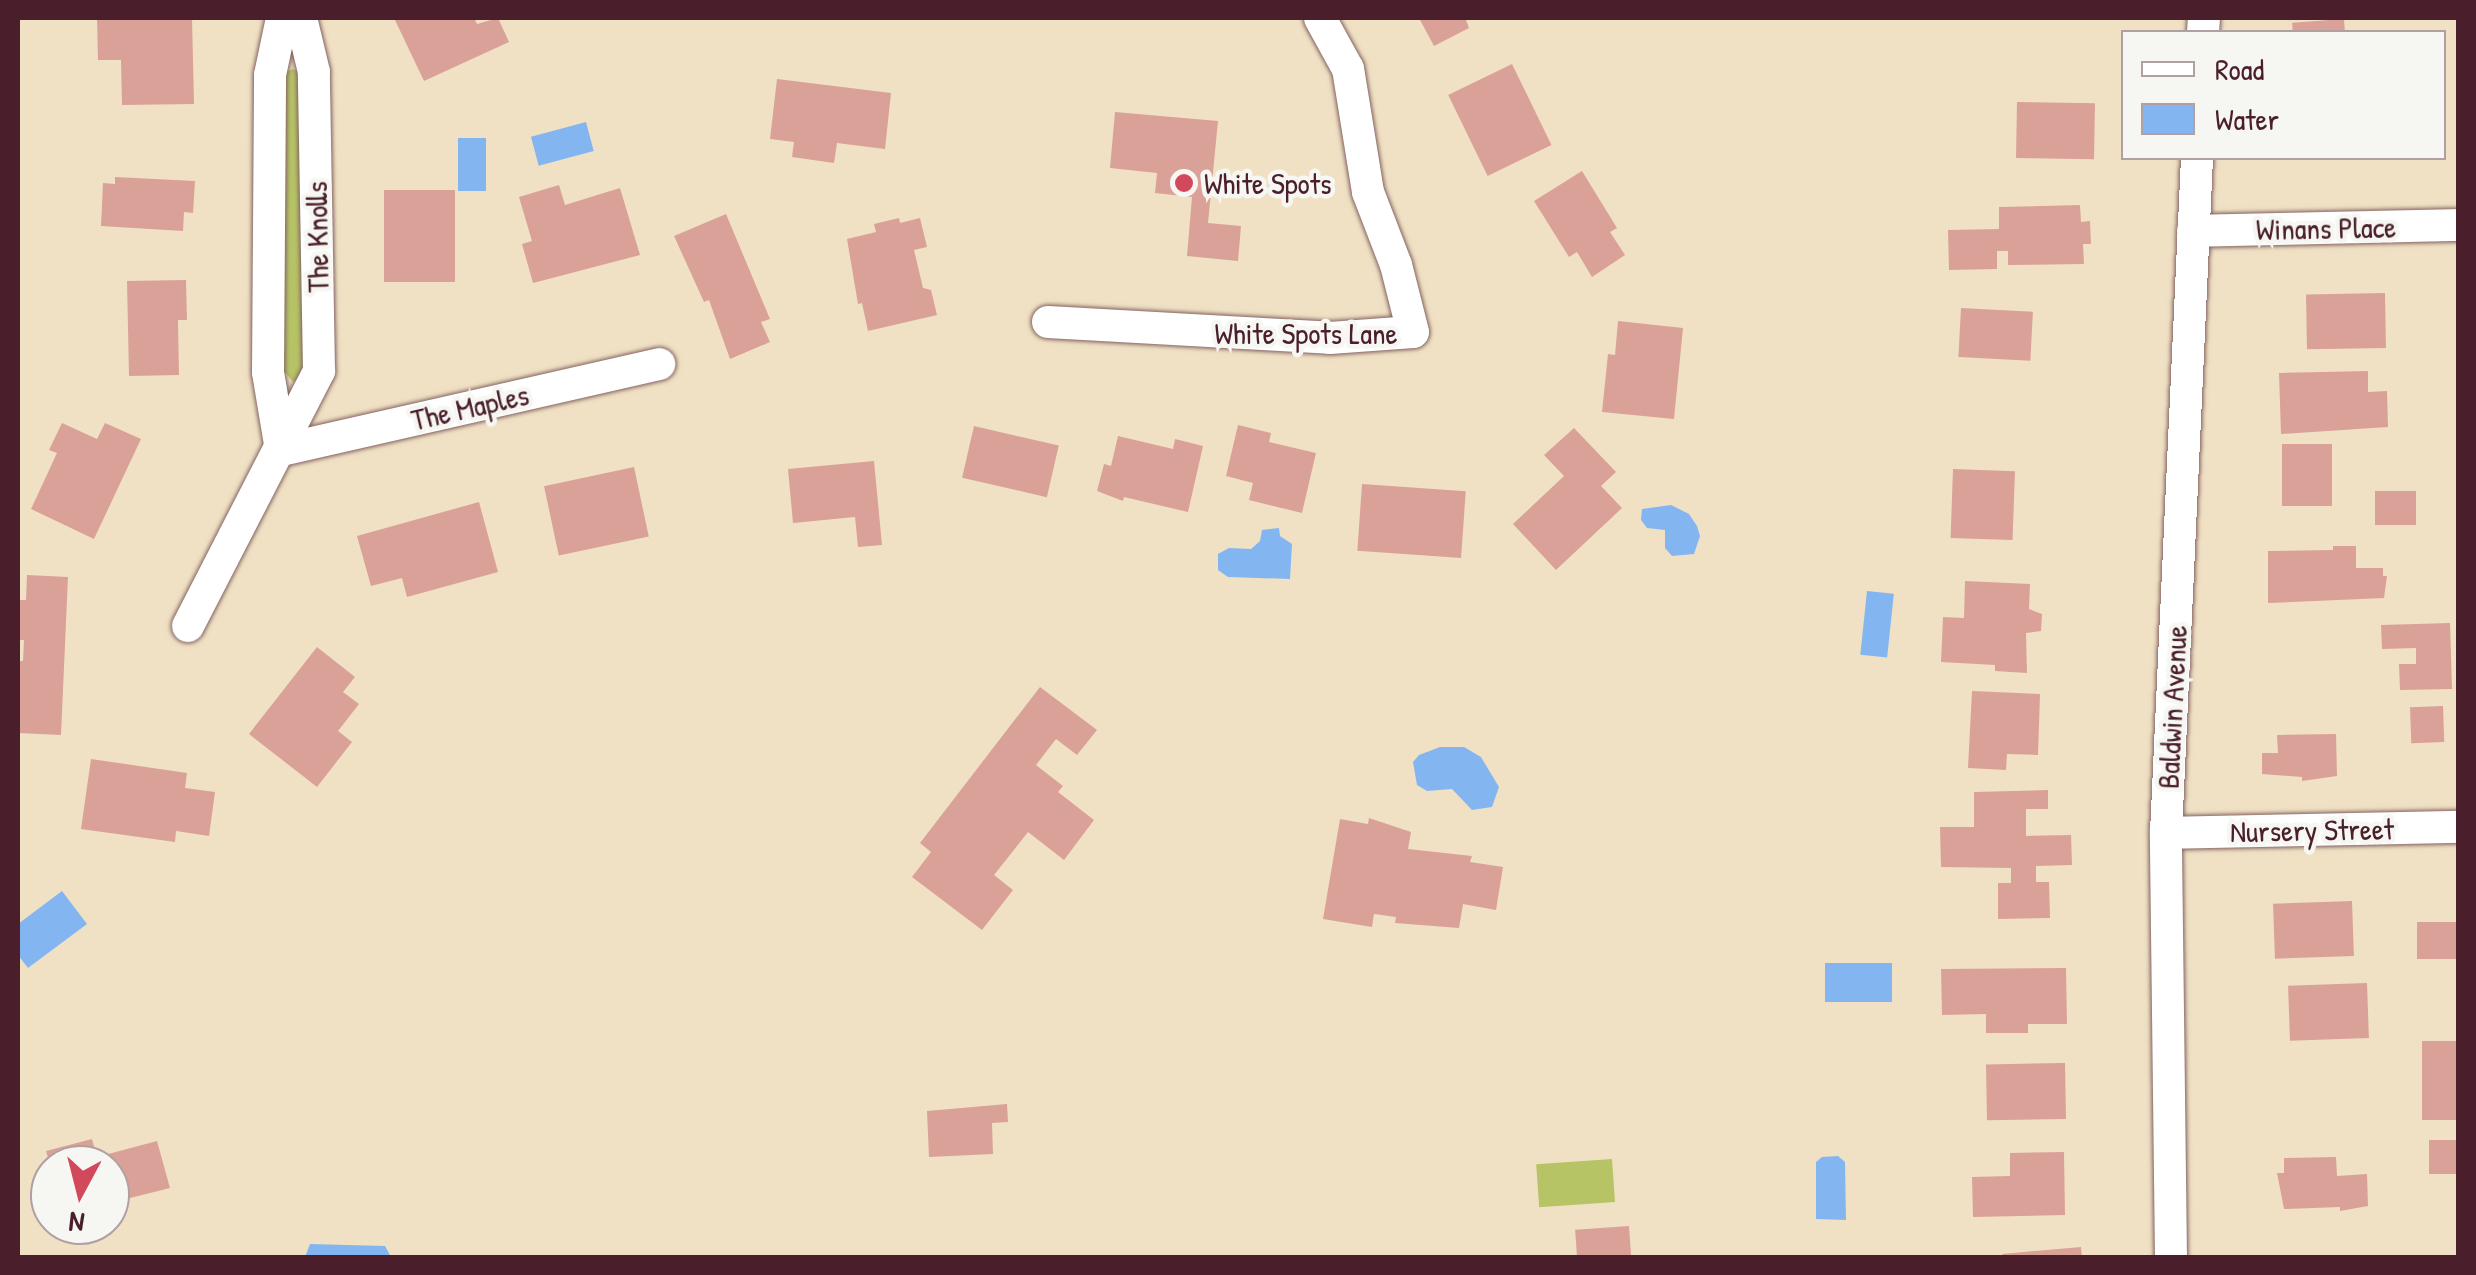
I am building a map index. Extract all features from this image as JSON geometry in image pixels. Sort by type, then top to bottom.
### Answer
[{"type":"street","name":"The Knolls","points":[[282,18],[270,75],[268,352],[282,450]]},
{"type":"street","name":"The Knolls","points":[[188,626],[282,450],[319,371],[314,72],[301,18]]},
{"type":"street","name":"White Spots Lane","points":[[1048,322],[1330,338],[1413,332],[1396,265],[1368,192],[1348,68],[1320,18]]},
{"type":"street","name":"Baldwin Avenue","points":[[2171,1258],[2166,833],[2197,160]]},
{"type":"street","name":"Winans Place","points":[[2193,231],[2458,225]]},
{"type":"street","name":"The Maples","points":[[282,450],[659,364]]},
{"type":"street","name":"Nursery Street","points":[[2166,833],[2458,827]]},
{"type":"green space","points":[[293,69],[299,72],[304,372],[293,382],[284,371],[283,73]]},
{"type":"green space","points":[[1612,1159],[1615,1202],[1539,1207],[1536,1164]]},
{"type":"water","points":[[586,122],[594,151],[539,166],[531,137]]},
{"type":"water","points":[[458,138],[486,138],[486,191],[458,191]]},
{"type":"water","points":[[1671,505],[1689,514],[1697,526],[1700,536],[1694,554],[1672,556],[1665,548],[1665,530],[1647,528],[1641,520],[1642,509]]},
{"type":"water","points":[[1279,528],[1280,536],[1292,544],[1290,579],[1228,577],[1218,570],[1218,554],[1229,548],[1251,549],[1260,541],[1262,530]]},
{"type":"water","points":[[1867,591],[1894,594],[1887,657],[1860,655]]},
{"type":"water","points":[[1440,747],[1464,747],[1481,757],[1499,787],[1492,807],[1472,810],[1452,789],[1427,791],[1417,785],[1413,762],[1419,755]]},
{"type":"water","points":[[62,891],[87,924],[28,968],[18,955],[18,924]]},
{"type":"water","points":[[1825,963],[1892,963],[1892,1002],[1825,1002]]},
{"type":"water","points":[[1838,1156],[1845,1162],[1846,1220],[1816,1219],[1816,1162],[1822,1157]]},
{"type":"water","points":[[310,1244],[385,1246],[391,1257],[305,1257]]},
{"type":"building","points":[[97,18],[192,18],[194,104],[122,105],[121,60],[98,60]]},
{"type":"building","points":[[394,18],[474,18],[477,24],[498,18],[509,42],[424,81]]},
{"type":"building","points":[[1419,18],[1471,18],[1466,20],[1469,28],[1434,46]]},
{"type":"building","points":[[2344,19],[2345,30],[2293,30],[2292,23]]},
{"type":"building","points":[[1512,64],[1551,145],[1488,176],[1448,95]]},
{"type":"building","points":[[777,79],[891,93],[885,149],[837,143],[834,163],[792,157],[794,142],[770,139]]},
{"type":"building","points":[[2017,102],[2095,103],[2094,159],[2016,158]]},
{"type":"building","name":"White Spots","points":[[1115,112],[1218,121],[1208,223],[1241,226],[1238,261],[1187,256],[1192,197],[1155,193],[1157,173],[1110,168]]},
{"type":"building","points":[[1582,171],[1617,228],[1610,232],[1625,255],[1592,277],[1577,252],[1569,257],[1534,201]]},
{"type":"building","points":[[115,177],[195,181],[193,213],[184,212],[183,231],[101,226],[103,183],[115,184]]},
{"type":"building","points":[[559,185],[565,205],[620,188],[640,255],[533,283],[522,244],[532,241],[519,197]]},
{"type":"building","points":[[384,190],[455,190],[455,282],[384,282]]},
{"type":"building","points":[[2080,205],[2081,222],[2090,221],[2091,244],[2083,244],[2084,264],[2008,265],[2008,251],[1997,251],[1997,269],[1949,270],[1948,230],[1999,229],[1999,207]]},
{"type":"building","points":[[726,214],[770,319],[761,322],[770,342],[730,359],[709,300],[704,302],[674,236]]},
{"type":"building","points":[[899,218],[900,223],[920,218],[927,247],[914,250],[923,288],[931,290],[937,315],[868,331],[862,303],[858,304],[847,239],[876,232],[874,224]]},
{"type":"building","points":[[186,280],[187,320],[178,320],[179,375],[129,376],[127,281]]},
{"type":"building","points":[[2385,293],[2386,348],[2307,349],[2306,294]]},
{"type":"building","points":[[1961,308],[2033,312],[2030,361],[1958,357]]},
{"type":"building","points":[[1618,321],[1683,328],[1674,419],[1602,412],[1608,354],[1615,355]]},
{"type":"building","points":[[2368,371],[2368,392],[2387,391],[2388,427],[2281,434],[2279,373]]},
{"type":"building","points":[[62,423],[97,439],[105,423],[141,439],[94,539],[31,509],[57,453],[49,450]]},
{"type":"building","points":[[1238,425],[1271,433],[1269,442],[1316,453],[1302,513],[1249,500],[1253,483],[1226,476]]},
{"type":"building","points":[[974,426],[1059,446],[1047,497],[962,478]]},
{"type":"building","points":[[1574,428],[1616,472],[1601,486],[1622,508],[1556,570],[1513,524],[1564,476],[1544,455]]},
{"type":"building","points":[[1118,436],[1173,449],[1175,439],[1203,446],[1188,512],[1124,497],[1123,501],[1097,491],[1104,464],[1111,466]]},
{"type":"building","points":[[2282,444],[2332,444],[2332,506],[2282,506]]},
{"type":"building","points":[[874,461],[882,545],[858,547],[855,517],[793,523],[788,469]]},
{"type":"building","points":[[634,467],[649,536],[559,556],[544,486]]},
{"type":"building","points":[[1953,469],[2015,471],[2013,540],[1951,538]]},
{"type":"building","points":[[1362,484],[1466,491],[1461,558],[1357,551]]},
{"type":"building","points":[[2375,491],[2416,491],[2416,525],[2375,525]]},
{"type":"building","points":[[479,502],[498,572],[407,597],[402,578],[371,586],[357,536]]},
{"type":"building","points":[[2333,546],[2356,546],[2356,568],[2383,568],[2383,576],[2387,576],[2384,598],[2268,603],[2268,551],[2333,550]]},
{"type":"building","points":[[27,575],[68,577],[61,735],[18,733],[18,661],[23,661],[24,640],[18,640],[18,600],[26,600]]},
{"type":"building","points":[[1965,581],[2030,584],[2029,609],[2042,614],[2041,631],[2026,633],[2027,673],[1995,671],[1995,665],[1941,662],[1943,617],[1964,618]]},
{"type":"building","points":[[2450,623],[2452,689],[2400,690],[2399,664],[2416,664],[2416,648],[2382,649],[2381,625]]},
{"type":"building","points":[[317,647],[355,677],[343,692],[359,704],[338,731],[352,742],[317,787],[249,734]]},
{"type":"building","points":[[1040,687],[1097,730],[1077,755],[1056,739],[1036,765],[1063,786],[1058,792],[1094,820],[1064,860],[1028,832],[994,875],[1013,890],[982,930],[912,877],[931,852],[920,843]]},
{"type":"building","points":[[1972,691],[2040,694],[2038,755],[2007,754],[2006,770],[1968,768]]},
{"type":"building","points":[[2443,706],[2444,742],[2411,743],[2410,707]]},
{"type":"building","points":[[2336,734],[2337,776],[2302,781],[2302,777],[2262,774],[2262,753],[2278,753],[2277,735]]},
{"type":"building","points":[[91,759],[187,773],[185,788],[215,792],[209,836],[176,831],[175,842],[81,829]]},
{"type":"building","points":[[2048,790],[2048,809],[2026,809],[2026,836],[2071,835],[2072,865],[2036,866],[2036,882],[2049,882],[2050,918],[1998,919],[1998,883],[2011,883],[2011,868],[1941,867],[1940,827],[1974,827],[1974,792]]},
{"type":"building","points":[[1369,818],[1411,832],[1408,849],[1472,856],[1470,862],[1503,867],[1496,910],[1463,904],[1459,928],[1395,923],[1396,917],[1374,914],[1372,927],[1323,919],[1340,819],[1368,824]]},
{"type":"building","points":[[2352,901],[2354,956],[2275,959],[2273,904]]},
{"type":"building","points":[[2417,922],[2458,922],[2458,959],[2417,959]]},
{"type":"building","points":[[2066,968],[2067,1024],[2028,1024],[2028,1033],[1986,1033],[1986,1014],[1942,1015],[1941,969]]},
{"type":"building","points":[[2367,983],[2369,1038],[2290,1041],[2288,986]]},
{"type":"building","points":[[2422,1041],[2458,1041],[2458,1120],[2422,1120]]},
{"type":"building","points":[[2065,1063],[2066,1119],[1987,1120],[1986,1064]]},
{"type":"building","points":[[1007,1104],[1008,1122],[992,1123],[993,1154],[929,1157],[927,1111]]},
{"type":"building","points":[[92,1139],[94,1145],[69,1145]]},
{"type":"building","points":[[2429,1140],[2458,1140],[2458,1174],[2429,1174]]},
{"type":"building","points":[[157,1141],[170,1188],[130,1198],[130,1148]]},
{"type":"building","points":[[2064,1152],[2065,1215],[1973,1217],[1972,1177],[2010,1176],[2010,1153]]},
{"type":"building","points":[[2336,1157],[2337,1176],[2367,1174],[2368,1206],[2340,1211],[2340,1207],[2284,1209],[2277,1173],[2284,1173],[2284,1158]]},
{"type":"building","points":[[1629,1226],[1631,1258],[1577,1258],[1575,1230]]},
{"type":"building","points":[[2081,1247],[2082,1258],[2003,1258],[2002,1254]]},
{"type":"place","name":"White Spots","points":[[1184,183]]}]
